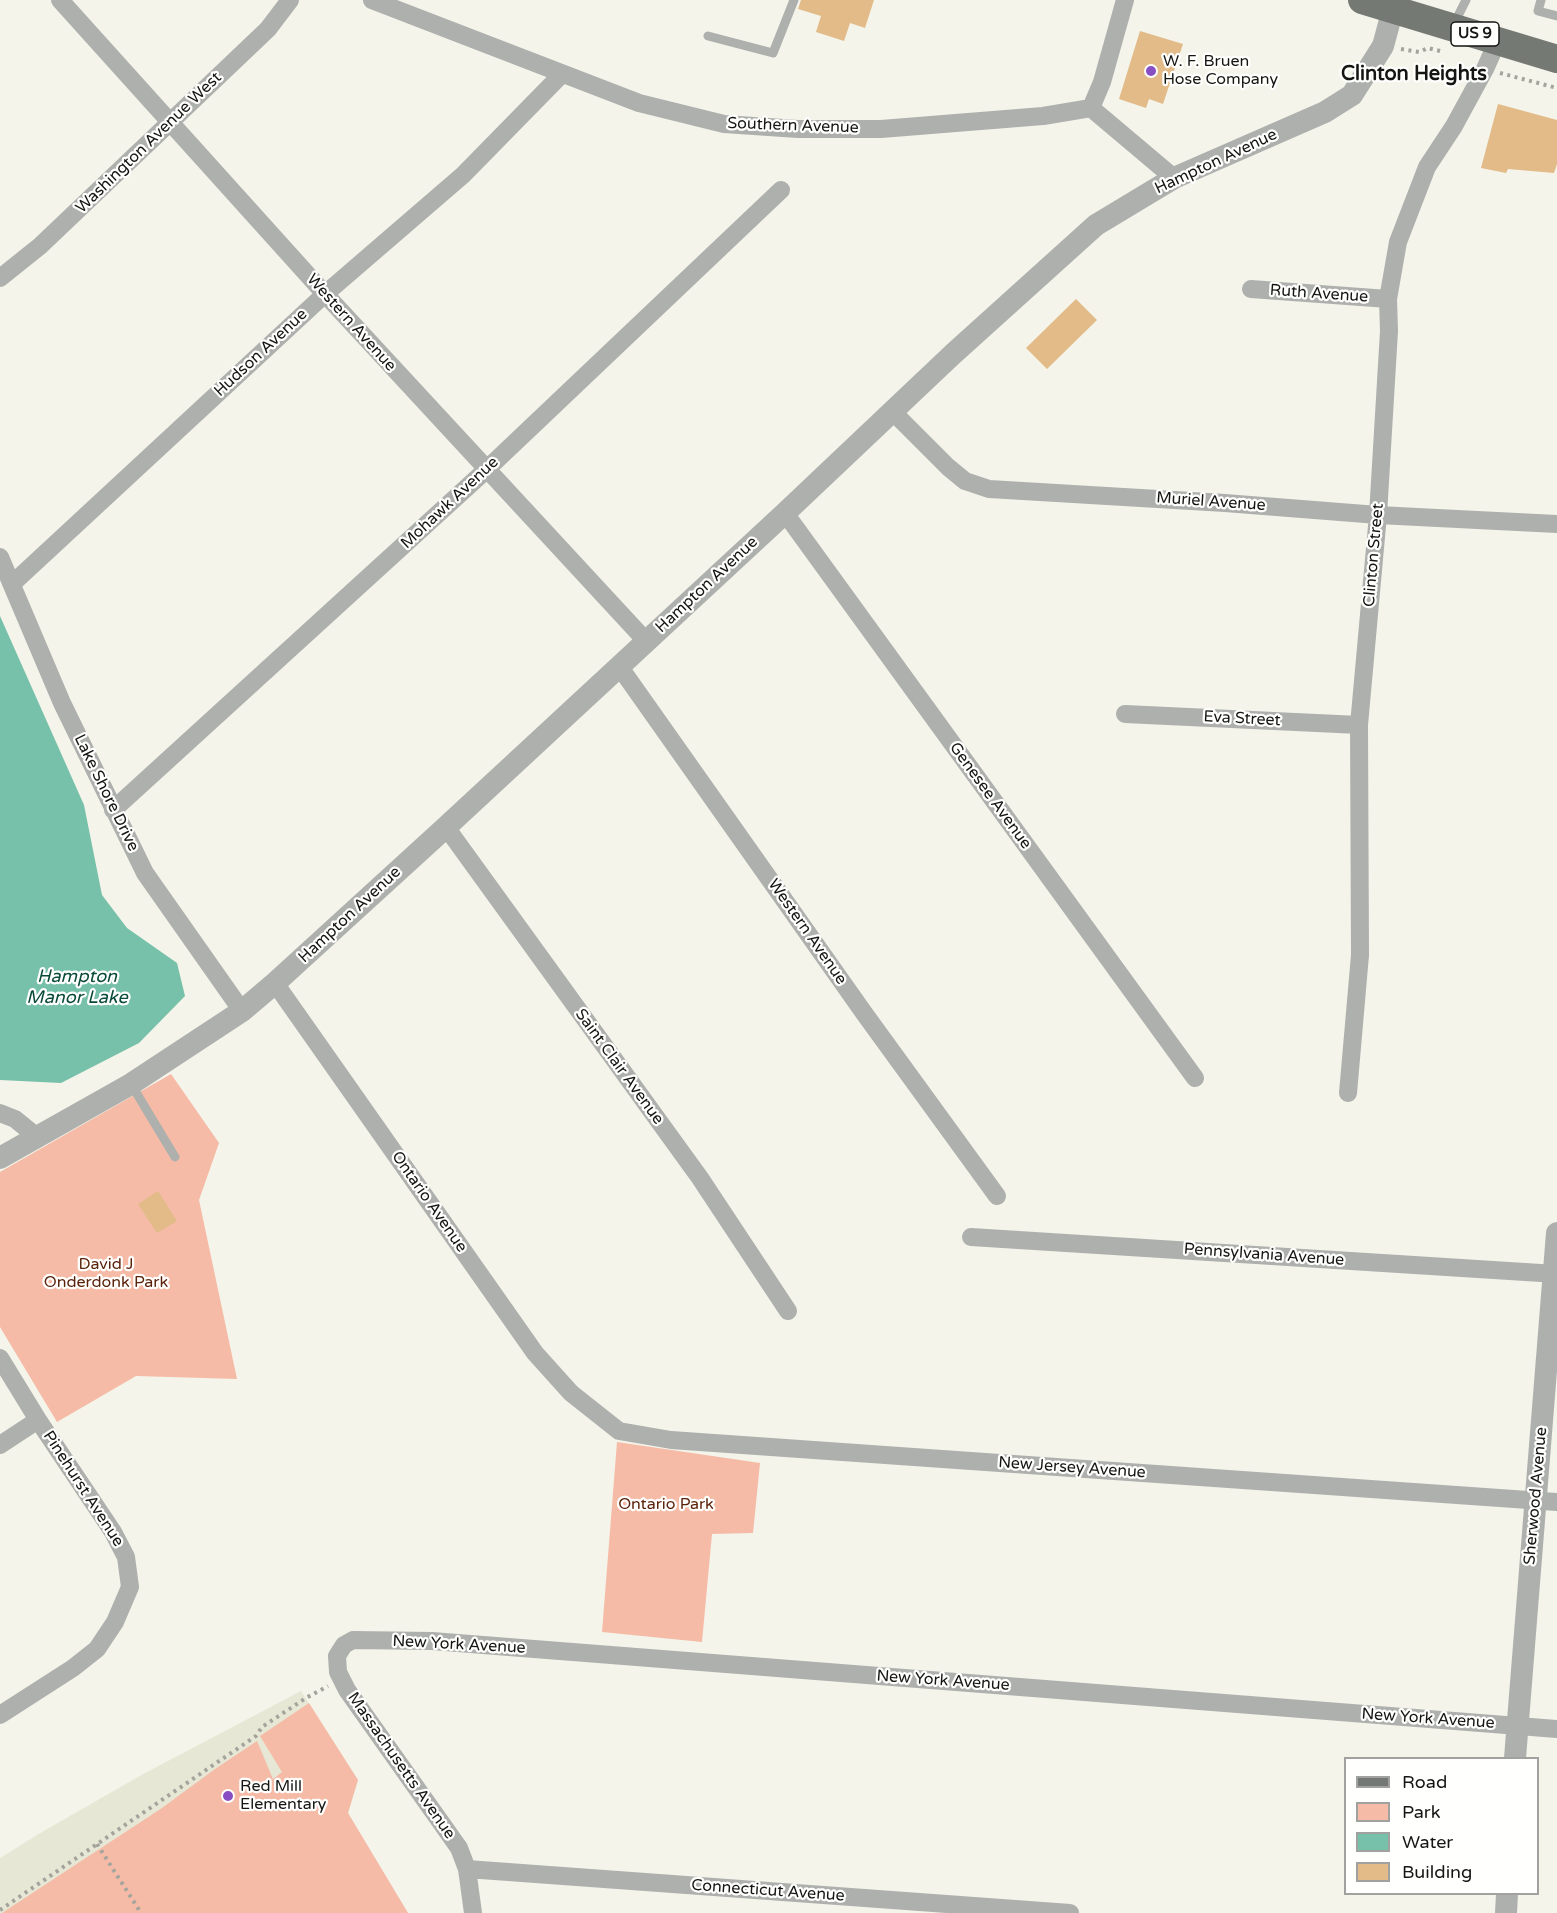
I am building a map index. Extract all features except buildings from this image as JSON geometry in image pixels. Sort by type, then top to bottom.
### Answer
[{"type":"main road","name":"US 9","points":[[1362,0],[1557,59]]},
{"type":"street","name":"Western Avenue","points":[[60,0],[325,294],[646,641]]},
{"type":"street","name":"Washington Avenue West","points":[[0,278],[40,246],[171,122],[268,29],[290,0]]},
{"type":"street","name":"Southern Avenue","points":[[372,0],[639,103],[724,124],[798,129],[880,129],[1043,116],[1091,108]]},
{"type":"street","points":[[1125,0],[1102,82],[1091,108],[1174,178]]},
{"type":"street","name":"Hampton Avenue","points":[[0,1158],[131,1084],[242,1011],[446,827],[953,354],[1096,225],[1174,178],[1326,112],[1352,95],[1383,46],[1393,9]]},
{"type":"street","name":"Clinton Street","points":[[1348,1093],[1360,955],[1359,725],[1378,515],[1389,332],[1388,300],[1398,242],[1427,167],[1454,126],[1498,40]]},
{"type":"street","name":"Hudson Avenue","points":[[12,584],[325,294],[463,176],[562,74]]},
{"type":"street","name":"Mohawk Avenue","points":[[113,810],[486,470],[781,190]]},
{"type":"street","name":"Ruth Avenue","points":[[1251,289],[1388,300]]},
{"type":"street","name":"Muriel Avenue","points":[[893,412],[948,467],[966,481],[989,489],[1378,515],[1557,524]]},
{"type":"street","name":"Genesee Avenue","points":[[785,513],[1195,1078]]},
{"type":"street","name":"Lake Shore Drive","points":[[0,557],[62,703],[145,873],[242,1011]]},
{"type":"street","name":"Western Avenue","points":[[619,666],[864,1013],[998,1196]]},
{"type":"street","name":"Eva Street","points":[[1125,714],[1359,725]]},
{"type":"street","name":"Saint Clair Avenue","points":[[446,827],[700,1178],[788,1311]]},
{"type":"street","name":"Ontario Avenue","points":[[275,983],[535,1353],[571,1394],[593,1412]]},
{"type":"street","points":[[0,1113],[15,1119],[36,1136]]},
{"type":"street","name":"Sherwood Avenue","points":[[1515,1757],[1516,1726],[1546,1501],[1557,1233]]},
{"type":"street","name":"Pennsylvania Avenue","points":[[971,1237],[1555,1274]]},
{"type":"street","name":"Pinehurst Avenue","points":[[0,1358],[38,1420],[113,1532],[126,1557],[130,1587],[115,1622],[97,1649],[73,1668],[0,1716]]},
{"type":"street","name":"New Jersey Avenue","points":[[593,1412],[619,1431],[671,1440],[1546,1501]]},
{"type":"street","points":[[0,1445],[38,1420]]},
{"type":"street","name":"New York Avenue","points":[[337,1656],[344,1644],[353,1640],[432,1641],[1557,1729]]},
{"type":"street","name":"Massachusetts Avenue","points":[[337,1656],[338,1672],[347,1690],[459,1848],[466,1869],[473,1913]]},
{"type":"street","name":"Connecticut Avenue","points":[[466,1869],[1070,1913]]},
{"type":"street","points":[[1506,1913],[1507,1895]]},
{"type":"lane","points":[[708,36],[773,53],[794,0]]},
{"type":"lane","points":[[1452,27],[1466,0]]},
{"type":"lane","points":[[1541,0],[1538,11],[1557,16]]},
{"type":"lane","points":[[131,1084],[175,1157]]},
{"type":"path","points":[[0,1910],[256,1736],[262,1727],[306,1698],[342,1679]]},
{"type":"path","points":[[97,1844],[141,1913]]},
{"type":"shaded area","name":"Red Mill Elementary","points":[[301,1691],[358,1780],[348,1813],[408,1913],[0,1913],[0,1858],[145,1773]]},
{"type":"green space","name":"David J Onderdonk Park","points":[[171,1074],[219,1143],[199,1200],[237,1379],[136,1376],[57,1422],[0,1327],[0,1172]]},
{"type":"green space","name":"Ontario Park","points":[[617,1442],[760,1463],[753,1533],[712,1534],[702,1642],[602,1632]]},
{"type":"green space","name":"Red Mill Elementary","points":[[309,1703],[358,1780],[348,1813],[408,1913],[2,1913],[162,1808],[257,1741],[273,1779],[282,1772],[260,1736]]},
{"type":"water","name":"Hampton Manor Lake","points":[[0,616],[84,805],[102,895],[127,928],[177,963],[185,996],[139,1043],[61,1083],[0,1080]]},
{"type":"place","name":"W. F. Bruen Hose Company","points":[[1151,71]]},
{"type":"place","name":"Red Mill Elementary","points":[[228,1796]]},
{"type":"district","name":"Clinton Heights","points":[[1414,75]]}]
